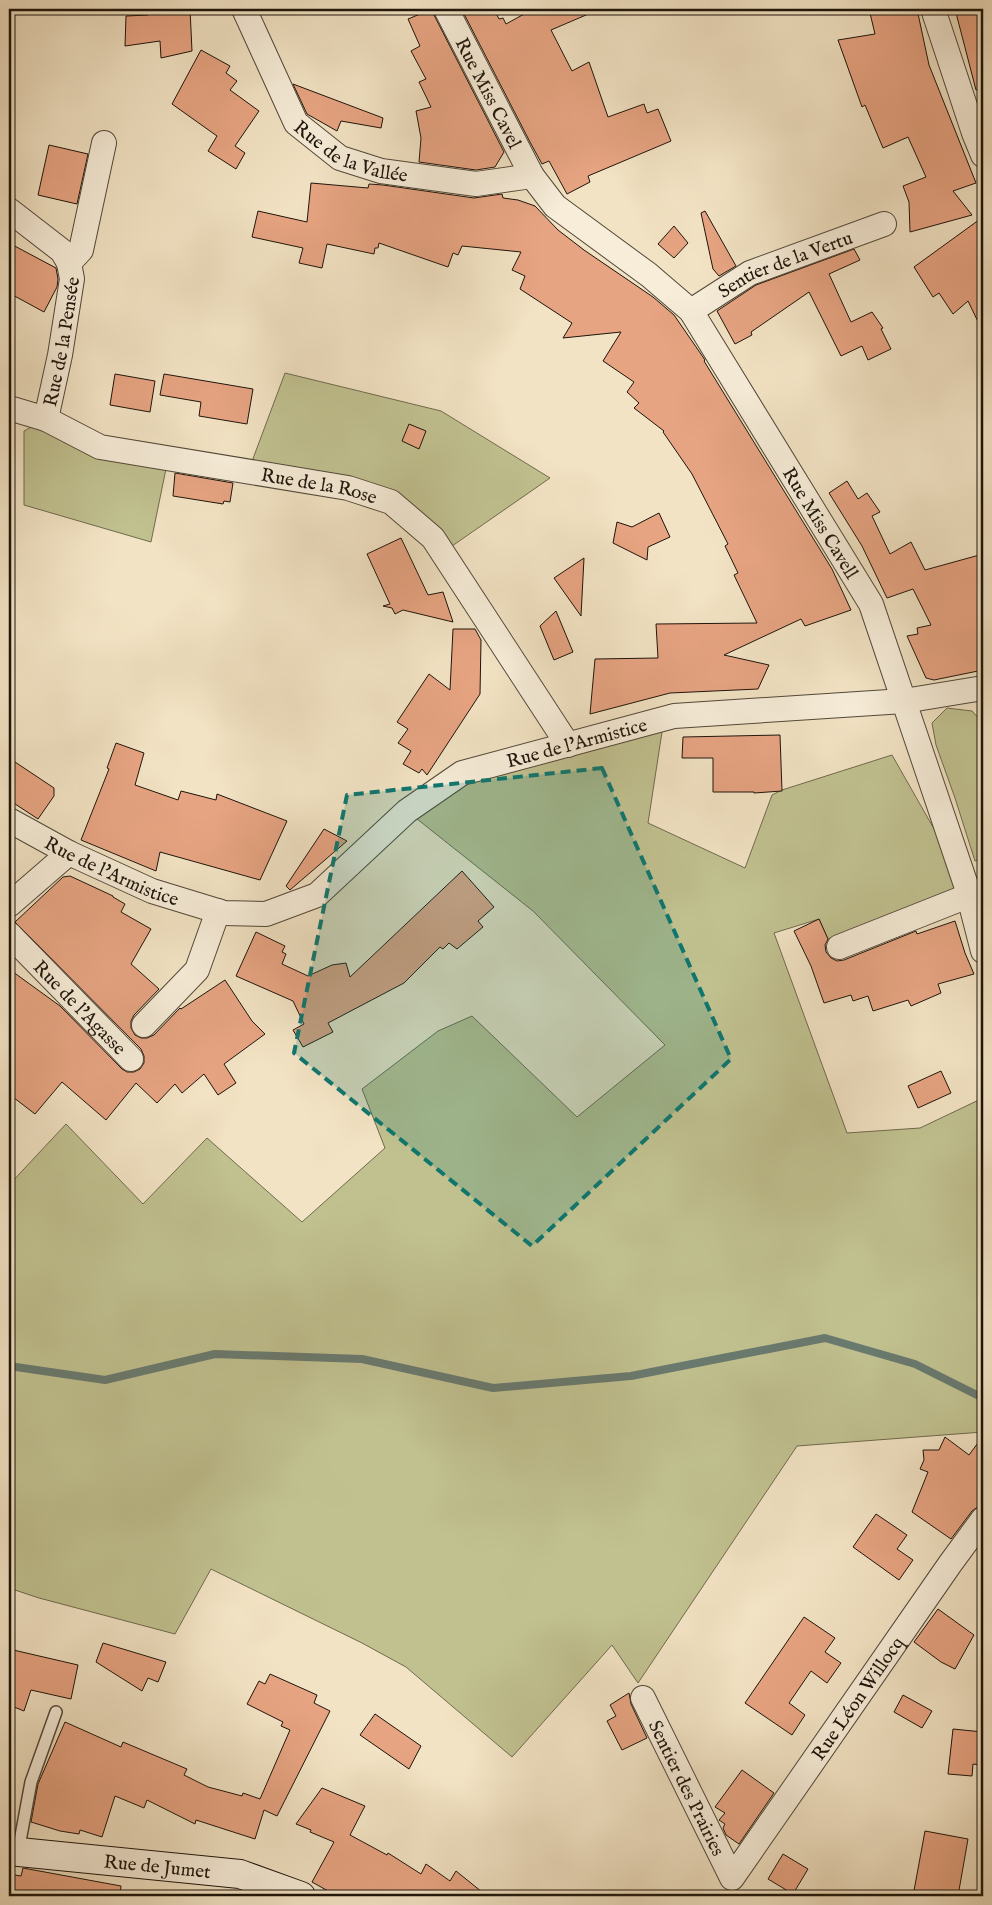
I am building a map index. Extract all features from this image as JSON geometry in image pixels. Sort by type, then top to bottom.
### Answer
[{"type":"street","name":"Rue de la Vallée","points":[[244,9],[296,123],[340,158],[381,172],[476,184],[532,176]]},
{"type":"street","name":"Rue Miss Cavel","points":[[446,9],[532,176]]},
{"type":"street","points":[[933,9],[974,133],[983,154]]},
{"type":"street","name":"Rue de la Pensée","points":[[9,408],[46,419],[60,355],[71,289],[72,279],[69,263],[81,250],[104,143]]},
{"type":"street","name":"Rue Miss Cavell","points":[[532,176],[555,206],[649,275],[691,311],[871,604],[904,701],[976,894],[983,951]]},
{"type":"street","points":[[9,210],[62,250],[69,263]]},
{"type":"street","name":"Sentier de la Vertu","points":[[691,311],[750,273],[884,224]]},
{"type":"street","name":"Rue de la Rose","points":[[46,419],[100,448],[348,488],[391,502],[433,538],[568,744]]},
{"type":"street","name":"Rue de l'Armistice","points":[[9,820],[69,853],[152,892],[224,913],[266,914],[317,895],[408,810],[462,773],[674,716],[904,701],[983,688]]},
{"type":"street","points":[[9,905],[69,853]]},
{"type":"street","points":[[839,947],[976,894]]},
{"type":"street","points":[[144,1025],[197,970],[218,911]]},
{"type":"street","name":"Rue de l'Agasse","points":[[9,934],[131,1059]]},
{"type":"street","name":"Rue Léon Willocq","points":[[732,1878],[983,1519]]},
{"type":"street","name":"Sentier des Prairies","points":[[643,1698],[732,1878]]},
{"type":"street","name":"Rue de Jumet","points":[[14,1851],[240,1874],[301,1896]]},
{"type":"lane","points":[[14,1851],[31,1782],[56,1712]]},
{"type":"highlighted area","points":[[602,768],[731,1059],[532,1246],[294,1053],[347,795]]},
{"type":"green space","points":[[285,373],[441,411],[550,478],[442,553],[366,494],[248,472]]},
{"type":"green space","points":[[46,419],[168,459],[151,542],[24,505],[24,431]]},
{"type":"green space","points":[[947,708],[972,711],[983,723],[983,859],[975,861],[936,745],[932,723]]},
{"type":"green space","points":[[664,719],[648,823],[745,868],[772,795],[782,790],[892,755],[966,885],[828,939],[819,919],[774,933],[847,1133],[920,1128],[983,1098],[983,1432],[797,1446],[638,1683],[612,1645],[512,1757],[406,1667],[362,1643],[211,1569],[175,1634],[39,1598],[9,1588],[9,1185],[66,1124],[143,1204],[207,1138],[302,1222],[385,1148],[362,1089],[438,1031],[472,1016],[577,1117],[665,1045],[533,911],[407,811],[462,773]]},
{"type":"building","points":[[148,9],[190,9],[192,51],[161,58],[160,41],[125,46],[126,16],[148,15]]},
{"type":"building","points":[[432,9],[504,152],[495,167],[476,170],[419,162],[421,138],[416,111],[431,107],[419,82],[426,79],[411,51],[420,46],[408,19]]},
{"type":"building","points":[[468,9],[494,9],[499,19],[503,18],[506,24],[526,13],[543,9],[600,9],[551,30],[572,71],[589,62],[608,117],[644,104],[647,113],[658,109],[671,141],[588,176],[590,182],[567,194],[549,161],[542,164],[530,142],[463,12]]},
{"type":"building","points":[[869,9],[917,9],[929,65],[976,183],[953,191],[972,215],[910,232],[909,202],[903,186],[926,177],[908,137],[883,148],[865,105],[862,107],[838,40],[875,34]]},
{"type":"building","points":[[955,9],[983,9],[983,89],[976,90]]},
{"type":"building","points":[[201,50],[230,66],[226,73],[237,81],[230,90],[259,111],[235,146],[245,153],[236,169],[208,151],[217,136],[172,104]]},
{"type":"building","points":[[293,84],[383,118],[381,128],[341,121],[337,131],[307,114]]},
{"type":"building","points":[[49,145],[88,154],[77,204],[38,195]]},
{"type":"building","points":[[311,183],[368,188],[369,184],[383,185],[474,198],[502,194],[503,198],[518,200],[535,206],[558,230],[653,297],[674,315],[705,360],[832,569],[851,610],[805,626],[801,619],[724,655],[769,665],[758,689],[670,693],[590,714],[595,659],[658,658],[656,624],[757,623],[734,575],[738,573],[725,546],[728,544],[692,474],[664,431],[634,408],[639,403],[627,392],[634,382],[603,361],[621,332],[563,338],[572,323],[520,289],[525,276],[512,270],[521,252],[462,246],[458,255],[453,253],[448,267],[379,243],[378,248],[375,248],[374,254],[327,244],[322,268],[299,263],[303,248],[252,237],[258,211],[307,222]]},
{"type":"building","points":[[705,211],[736,266],[719,276],[713,269],[701,213]]},
{"type":"building","points":[[983,217],[983,332],[968,301],[953,314],[939,293],[933,297],[914,267]]},
{"type":"building","points":[[674,226],[688,243],[674,258],[658,244]]},
{"type":"building","points":[[9,243],[56,268],[57,287],[44,312],[9,293]]},
{"type":"building","points":[[854,249],[860,260],[829,274],[851,322],[872,312],[883,328],[881,329],[891,349],[868,360],[862,346],[841,356],[809,292],[751,332],[752,335],[735,344],[717,311],[756,285]]},
{"type":"building","points":[[115,374],[155,381],[150,412],[110,405]]},
{"type":"building","points":[[164,374],[253,389],[247,424],[199,416],[201,402],[160,395]]},
{"type":"building","points":[[409,424],[426,431],[419,449],[402,441]]},
{"type":"building","points":[[175,473],[233,483],[230,502],[224,501],[223,504],[173,496]]},
{"type":"building","points":[[847,481],[858,499],[867,493],[880,512],[872,516],[890,554],[911,542],[925,570],[983,554],[983,670],[934,680],[926,678],[907,636],[918,634],[917,628],[931,625],[913,589],[887,598],[862,546],[829,493]]},
{"type":"building","points":[[659,513],[670,537],[648,547],[647,560],[613,543],[617,522],[632,527]]},
{"type":"building","points":[[401,538],[428,595],[443,592],[453,622],[403,610],[395,614],[392,608],[383,606],[390,604],[367,554]]},
{"type":"building","points":[[584,558],[581,616],[554,578]]},
{"type":"building","points":[[556,611],[573,652],[554,660],[540,626]]},
{"type":"building","points":[[453,629],[475,629],[481,640],[480,694],[427,775],[422,769],[419,773],[403,764],[411,751],[398,743],[408,729],[397,722],[429,674],[450,690]]},
{"type":"building","points":[[780,735],[782,791],[754,793],[713,792],[713,758],[682,758],[683,737]]},
{"type":"building","points":[[116,743],[144,753],[135,785],[178,800],[181,791],[216,800],[217,794],[287,821],[260,880],[160,852],[156,871],[81,840],[109,769],[107,768]]},
{"type":"building","points":[[9,758],[54,788],[54,796],[38,819],[9,800]]},
{"type":"building","points":[[324,829],[347,841],[290,890],[286,886]]},
{"type":"building","points":[[462,871],[494,907],[478,921],[483,927],[457,949],[449,943],[443,949],[440,947],[404,983],[328,1023],[333,1032],[303,1047],[293,1030],[304,1024],[293,1001],[236,976],[256,932],[285,946],[282,952],[286,954],[282,964],[308,976],[332,965],[346,963],[350,977]]},
{"type":"building","points":[[70,876],[113,896],[125,904],[121,912],[151,929],[131,964],[159,989],[134,1015],[131,1021],[131,1028],[135,1035],[147,1038],[154,1035],[180,1008],[225,980],[252,1021],[265,1034],[224,1064],[236,1083],[218,1095],[204,1074],[182,1093],[175,1084],[157,1103],[136,1083],[106,1120],[62,1082],[35,1114],[9,1094],[9,969],[60,1006],[122,1069],[127,1072],[134,1072],[140,1069],[144,1063],[141,1049],[15,922],[63,877]]},
{"type":"building","points":[[819,919],[828,939],[825,945],[826,952],[837,961],[844,960],[916,931],[917,934],[955,921],[974,974],[938,984],[941,993],[911,1006],[908,1000],[873,1011],[868,996],[853,1001],[851,995],[824,1003],[811,966],[794,931]]},
{"type":"building","points":[[941,1071],[951,1093],[918,1108],[908,1086]]},
{"type":"building","points":[[983,1436],[983,1500],[972,1511],[951,1539],[912,1512],[928,1472],[920,1469],[924,1460],[923,1450],[939,1450],[945,1437],[969,1455]]},
{"type":"building","points":[[876,1514],[907,1535],[897,1549],[913,1560],[899,1580],[853,1547]]},
{"type":"building","points":[[938,1609],[974,1635],[955,1669],[941,1662],[914,1642]]},
{"type":"building","points":[[804,1617],[835,1638],[825,1652],[841,1663],[827,1683],[811,1671],[789,1703],[805,1715],[792,1735],[745,1703]]},
{"type":"building","points":[[103,1643],[166,1662],[158,1682],[148,1678],[142,1691],[96,1662]]},
{"type":"building","points":[[9,1649],[78,1665],[71,1699],[31,1690],[24,1711],[9,1705]]},
{"type":"building","points":[[270,1674],[317,1695],[314,1703],[330,1711],[277,1816],[264,1810],[255,1839],[196,1820],[195,1824],[147,1800],[144,1808],[115,1796],[102,1837],[80,1830],[79,1834],[60,1831],[31,1822],[38,1784],[65,1722],[121,1747],[123,1742],[187,1769],[184,1775],[208,1787],[242,1796],[243,1793],[260,1799],[290,1730],[281,1726],[283,1722],[247,1704],[259,1681],[265,1684]]},
{"type":"building","points":[[629,1693],[631,1704],[647,1738],[622,1750],[607,1721],[616,1716],[610,1705]]},
{"type":"building","points":[[903,1695],[932,1711],[922,1728],[894,1712]]},
{"type":"building","points":[[375,1714],[421,1746],[409,1769],[360,1735]]},
{"type":"building","points":[[953,1729],[983,1732],[980,1765],[973,1764],[972,1776],[948,1774]]},
{"type":"building","points":[[742,1770],[774,1793],[739,1844],[726,1835],[723,1828],[725,1824],[719,1820],[725,1813],[715,1807]]},
{"type":"building","points":[[322,1788],[365,1806],[350,1835],[387,1855],[388,1853],[421,1874],[426,1864],[450,1881],[456,1871],[487,1896],[337,1896],[312,1882],[334,1842],[296,1824]]},
{"type":"building","points":[[925,1831],[968,1839],[958,1896],[913,1896]]},
{"type":"building","points":[[783,1854],[808,1869],[793,1894],[768,1879]]},
{"type":"building","points":[[23,1868],[121,1886],[120,1896],[9,1896],[9,1874],[21,1876]]},
{"type":"waterway","points":[[9,1366],[105,1380],[215,1354],[362,1359],[493,1388],[631,1376],[825,1338],[915,1364],[983,1398]]}]
